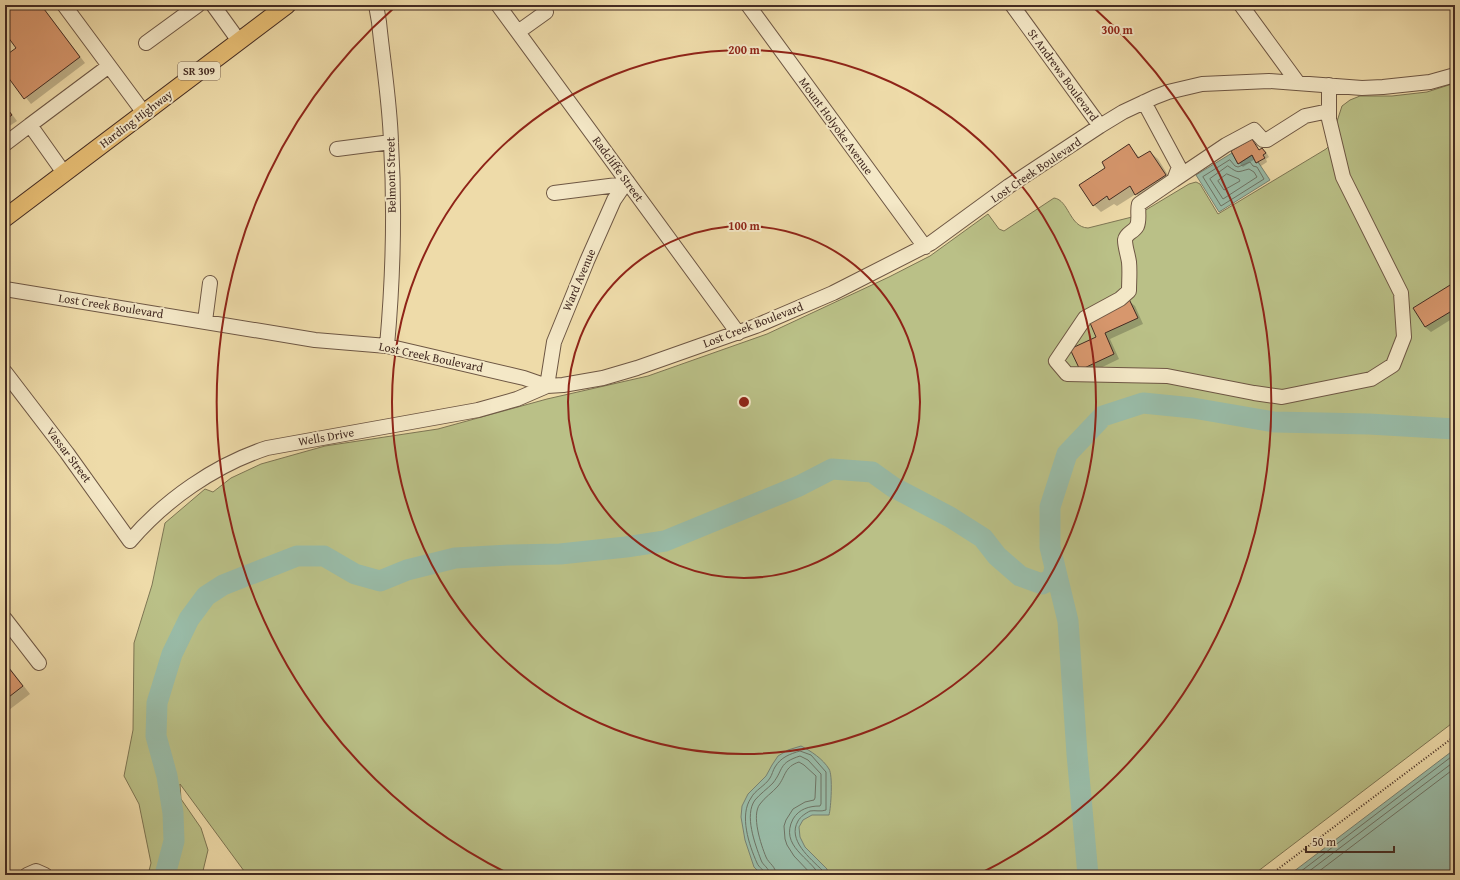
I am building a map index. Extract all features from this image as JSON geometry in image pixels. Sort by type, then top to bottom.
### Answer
[{"type":"main road","name":"Harding Highway","points":[[5,218],[287,5]]},
{"type":"street","points":[[64,5],[144,113]]},
{"type":"street","points":[[146,43],[198,5]]},
{"type":"street","points":[[213,5],[239,41]]},
{"type":"street","name":"Belmont Street","points":[[376,5],[392,142],[392,295],[387,346]]},
{"type":"street","name":"Radcliffe Street","points":[[498,5],[626,182],[738,333]]},
{"type":"street","name":"Mount Holyoke Avenue","points":[[748,5],[925,247]]},
{"type":"street","name":"St Andrews Boulevard","points":[[1012,5],[1100,126]]},
{"type":"street","points":[[1242,5],[1298,83]]},
{"type":"street","points":[[518,32],[546,12]]},
{"type":"street","points":[[5,144],[109,66]]},
{"type":"street","name":"Lost Creek Boulevard","points":[[5,289],[315,340],[387,346],[516,376],[547,386],[563,385],[604,378],[738,333],[792,311],[925,247],[951,230],[1009,186],[1100,126],[1144,102],[1168,92],[1202,84],[1269,81],[1362,88],[1383,88],[1430,82],[1455,75]]},
{"type":"street","points":[[1329,85],[1329,111],[1329,119],[1343,178],[1401,293],[1404,337],[1393,365],[1371,379],[1282,397],[1167,376],[1067,374],[1056,361],[1085,318],[1120,299],[1129,291],[1129,263],[1125,239],[1127,234],[1133,231],[1137,225],[1137,209],[1139,204],[1226,145],[1254,130],[1263,140],[1267,140],[1305,116],[1329,111]]},
{"type":"street","points":[[1144,102],[1179,167],[1174,180]]},
{"type":"street","points":[[30,125],[64,173]]},
{"type":"street","points":[[337,149],[392,142]]},
{"type":"street","points":[[554,193],[626,182]]},
{"type":"street","name":"Ward Avenue","points":[[547,386],[554,342],[614,200],[626,182]]},
{"type":"street","points":[[204,321],[210,284]]},
{"type":"street","name":"Vassar Street","points":[[5,372],[130,540]]},
{"type":"street","name":"Wells Drive","points":[[130,540],[145,523],[188,488],[229,464],[254,452],[266,448],[478,410],[517,398],[547,386]]},
{"type":"street","points":[[5,619],[39,663]]},
{"type":"street","points":[[27,875],[36,871],[46,875]]},
{"type":"path","points":[[1270,875],[1455,736]]},
{"type":"green space","points":[[1455,83],[1455,721],[1253,875],[247,875],[180,784],[181,799],[201,828],[208,850],[202,875],[148,875],[151,863],[139,804],[124,776],[133,730],[134,643],[152,585],[165,523],[205,489],[213,492],[231,478],[261,464],[325,446],[438,429],[547,399],[648,376],[767,334],[889,277],[930,256],[988,214],[999,229],[1004,231],[1054,198],[1063,203],[1077,223],[1082,227],[1088,228],[1132,217],[1189,184],[1196,182],[1200,184],[1218,214],[1326,149],[1329,146],[1342,106],[1350,100],[1360,96],[1392,96],[1427,92]]},
{"type":"water","points":[[1232,153],[1238,164],[1252,155],[1256,163],[1258,162],[1270,180],[1219,212],[1196,175]]},
{"type":"water","points":[[801,746],[820,759],[830,772],[831,792],[829,815],[812,815],[803,820],[799,827],[800,837],[805,847],[827,869],[828,875],[762,875],[754,867],[745,840],[741,817],[742,806],[748,794],[766,776],[778,756],[788,750]]},
{"type":"water","points":[[1455,749],[1455,875],[1289,875]]},
{"type":"building","points":[[5,5],[41,5],[80,57],[24,99],[5,73],[5,56],[16,48],[5,33]]},
{"type":"building","points":[[5,106],[12,115],[5,120]]},
{"type":"building","points":[[1252,139],[1259,150],[1262,148],[1266,153],[1263,155],[1265,158],[1256,163],[1252,155],[1238,164],[1231,151]]},
{"type":"building","points":[[1129,144],[1138,158],[1150,151],[1166,175],[1135,195],[1130,186],[1109,200],[1107,196],[1093,206],[1079,185],[1105,168],[1102,162]]},
{"type":"building","points":[[1455,282],[1455,309],[1425,327],[1413,308]]},
{"type":"building","points":[[1129,299],[1138,318],[1105,333],[1114,354],[1080,370],[1070,349],[1096,337],[1088,318]]},
{"type":"building","points":[[5,663],[23,686],[5,700]]},
{"type":"waterway","points":[[1088,875],[1077,754],[1068,621],[1050,547],[1050,507],[1067,454],[1103,416],[1143,403],[1193,408],[1274,422],[1369,424],[1455,429]]},
{"type":"waterway","points":[[165,875],[174,841],[173,813],[167,776],[156,736],[157,703],[172,654],[189,619],[206,596],[223,585],[297,556],[324,556],[355,574],[380,581],[407,570],[455,558],[560,554],[665,541],[799,486],[832,469],[872,472],[893,487],[950,517],[983,538],[997,556],[1020,576],[1042,584],[1052,579],[1055,568]]}]
